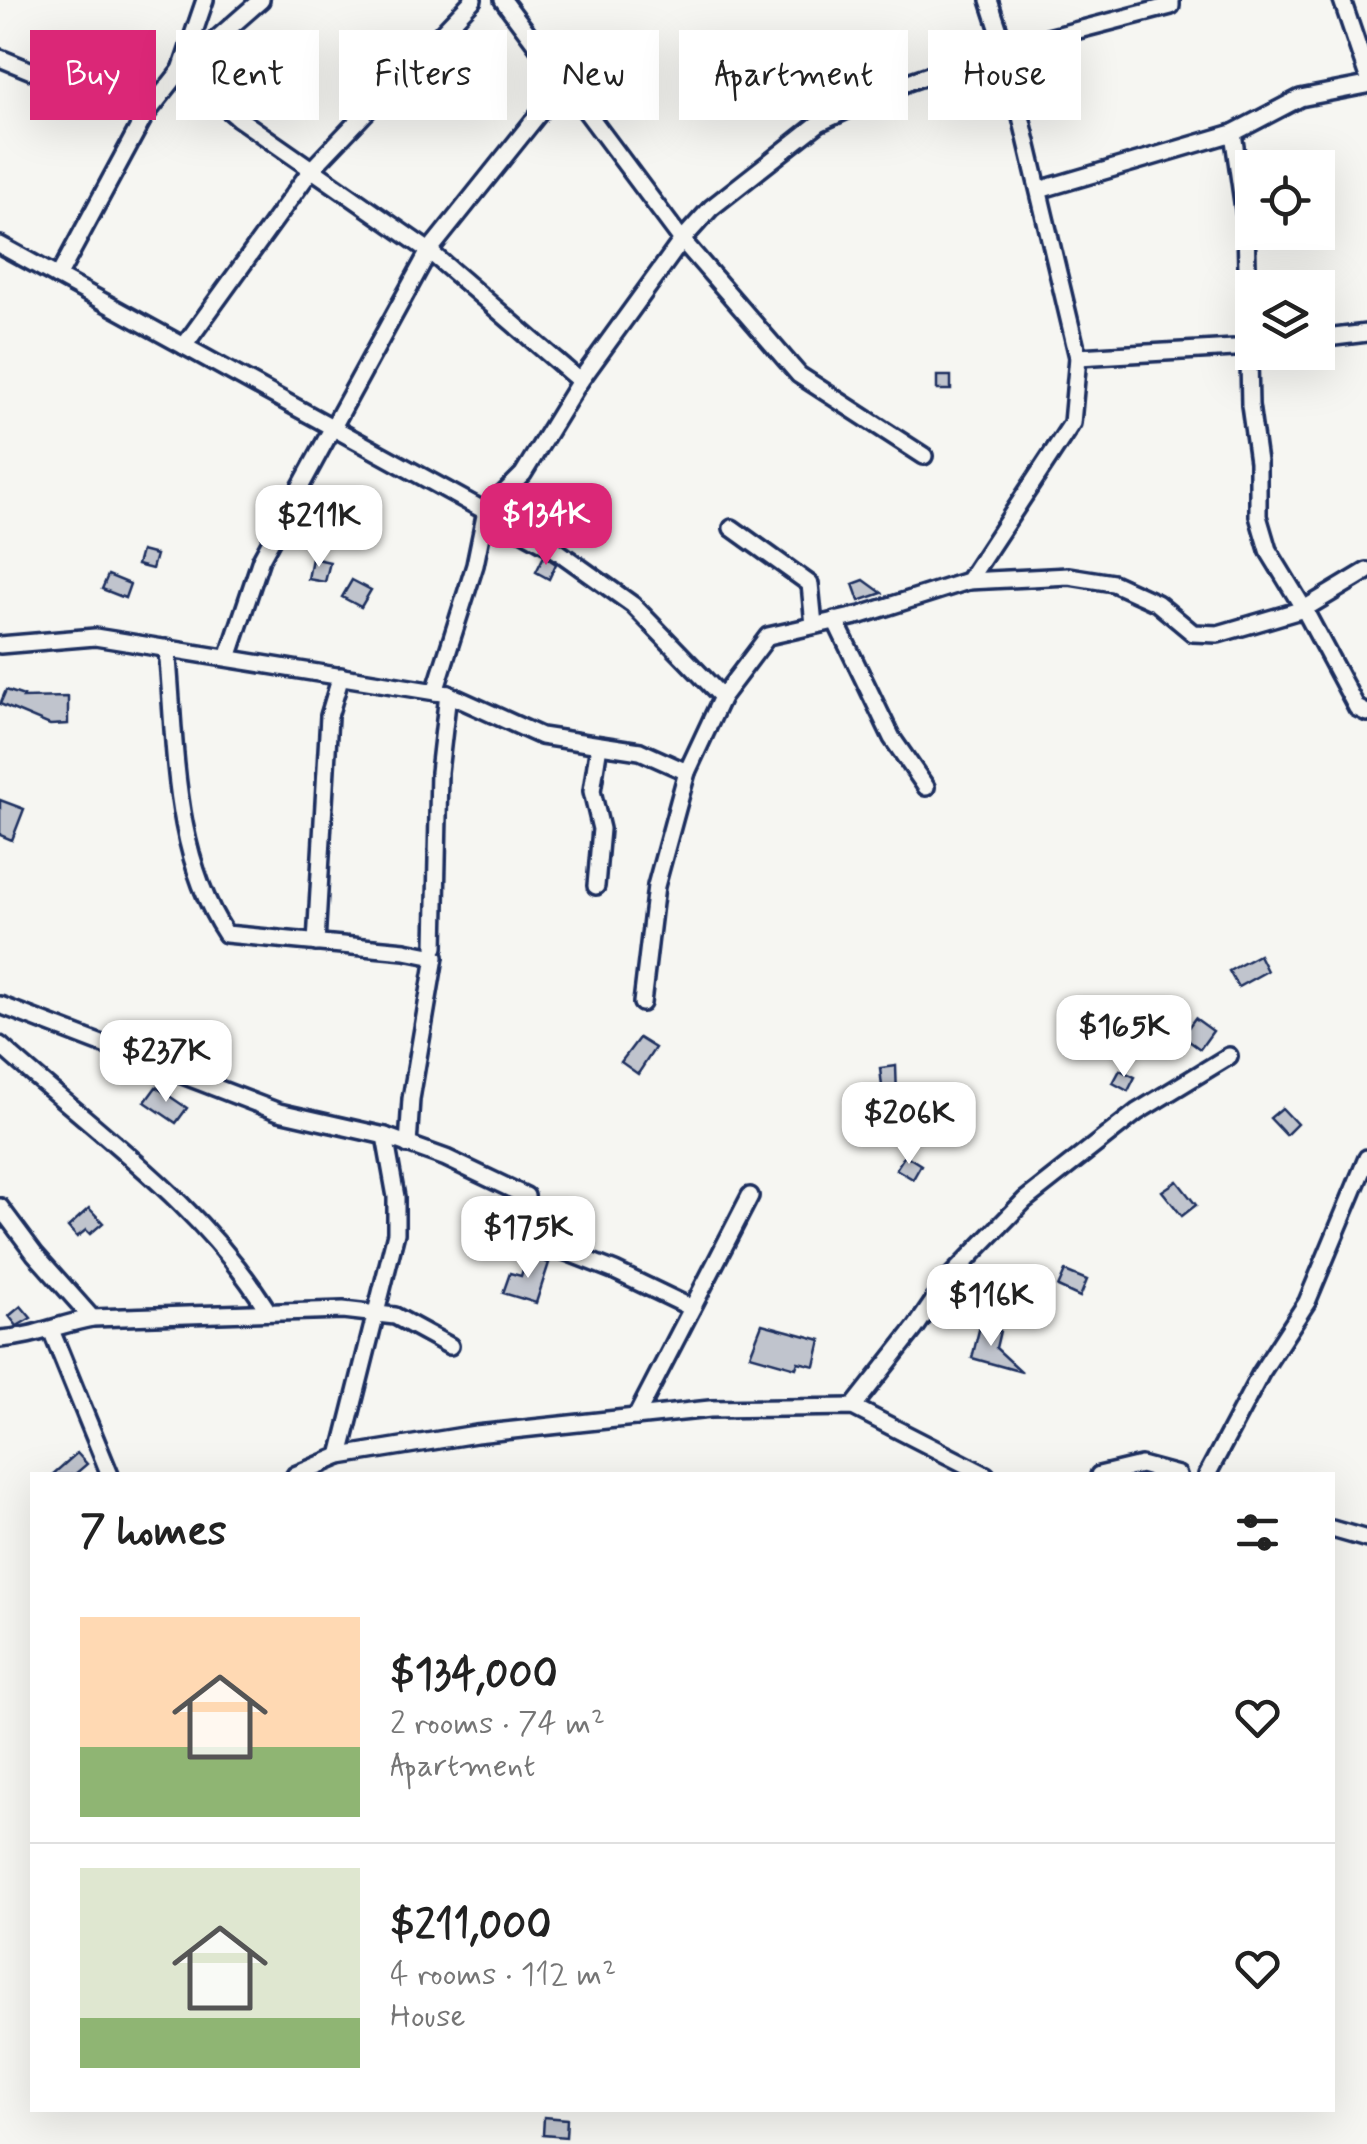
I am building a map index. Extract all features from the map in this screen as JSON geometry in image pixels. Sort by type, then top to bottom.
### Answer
[{"type":"street","points":[[195,30],[206,0]]},
{"type":"street","points":[[227,30],[262,0]]},
{"type":"street","points":[[184,346],[311,170],[473,0]]},
{"type":"street","points":[[503,0],[527,31]]},
{"type":"street","points":[[989,0],[999,30]]},
{"type":"street","points":[[1080,30],[1171,6],[1172,0]]},
{"type":"street","points":[[1342,0],[1367,74]]},
{"type":"street","points":[[0,58],[30,70]]},
{"type":"street","points":[[435,947],[442,693],[486,512],[522,474],[580,380],[682,240],[711,208],[819,123],[928,75]]},
{"type":"street","points":[[156,102],[176,76]]},
{"type":"street","points":[[1039,190],[1233,133],[1300,98],[1367,85]]},
{"type":"street","points":[[58,277],[142,120]]},
{"type":"street","points":[[241,120],[429,251],[580,380]]},
{"type":"street","points":[[228,658],[261,559],[429,251],[534,120]]},
{"type":"street","points":[[594,120],[682,240],[799,374],[924,456]]},
{"type":"street","points":[[968,581],[1072,424],[1078,357],[1022,120]]},
{"type":"street","points":[[1233,133],[1246,222],[1248,270]]},
{"type":"street","points":[[0,246],[556,550],[633,605],[722,696]]},
{"type":"street","points":[[1335,337],[1367,333]]},
{"type":"street","points":[[1078,357],[1235,348]]},
{"type":"street","points":[[1251,370],[1258,516],[1268,550],[1357,708],[1367,713]]},
{"type":"street","points":[[732,528],[810,584],[814,625]]},
{"type":"street","points":[[642,1003],[656,886],[688,772],[722,696],[768,636],[968,581],[1069,576],[1112,583],[1157,602],[1193,633],[1218,634],[1304,610],[1367,571]]},
{"type":"street","points":[[836,620],[892,738],[926,787]]},
{"type":"street","points":[[0,645],[95,636],[442,693],[541,736],[640,752],[688,772]]},
{"type":"street","points":[[166,648],[186,846],[211,911],[226,934],[435,957],[411,1098],[408,1144]]},
{"type":"street","points":[[316,944],[328,716],[340,676]]},
{"type":"street","points":[[596,886],[601,829],[592,791],[599,745]]},
{"type":"street","points":[[0,1005],[280,1112],[385,1136],[446,1158],[526,1196],[528,1208],[522,1225],[536,1240],[615,1271],[692,1308]]},
{"type":"street","points":[[0,1045],[175,1195],[213,1234],[268,1312]]},
{"type":"street","points":[[853,1407],[916,1328],[950,1277],[1025,1200],[1137,1112],[1229,1056]]},
{"type":"street","points":[[340,1456],[396,1233],[396,1197],[385,1136]]},
{"type":"street","points":[[1208,1472],[1260,1373],[1308,1302],[1367,1158]]},
{"type":"street","points":[[636,1417],[750,1196]]},
{"type":"street","points":[[0,1207],[35,1254],[92,1318]]},
{"type":"street","points":[[0,1339],[30,1338],[92,1318],[268,1312],[395,1316],[450,1346]]},
{"type":"street","points":[[51,1330],[109,1472]]},
{"type":"street","points":[[302,1472],[340,1456],[476,1434],[710,1409],[853,1407],[980,1472]]},
{"type":"street","points":[[1112,1472],[1142,1465],[1167,1472]]},
{"type":"street","points":[[1335,1530],[1367,1539]]},
{"type":"building","points":[[937,376],[951,376],[951,390],[937,390]]},
{"type":"building","points":[[141,551],[156,555],[152,569],[137,565]]},
{"type":"building","points":[[544,556],[556,564],[549,579],[536,572]]},
{"type":"building","points":[[312,558],[330,562],[325,582],[308,579]]},
{"type":"building","points":[[108,575],[130,584],[125,598],[102,589]]},
{"type":"building","points":[[352,580],[371,590],[361,607],[342,597]]},
{"type":"building","points":[[864,580],[882,593],[859,601],[853,584]]},
{"type":"building","points":[[6,690],[23,698],[68,697],[68,724],[50,725],[0,704]]},
{"type":"building","points":[[0,800],[24,809],[12,840],[0,835]]},
{"type":"building","points":[[1259,955],[1267,971],[1238,987],[1229,971]]},
{"type":"building","points":[[1195,1018],[1213,1031],[1200,1049],[1182,1036]]},
{"type":"building","points":[[639,1038],[655,1048],[638,1074],[621,1062]]},
{"type":"building","points":[[896,1066],[897,1096],[883,1096],[880,1068]]},
{"type":"building","points":[[1120,1070],[1135,1077],[1128,1091],[1113,1083]]},
{"type":"building","points":[[156,1087],[187,1108],[176,1123],[145,1102]]},
{"type":"building","points":[[1282,1108],[1297,1124],[1286,1135],[1270,1118]]},
{"type":"building","points":[[905,1155],[921,1165],[913,1179],[896,1169]]},
{"type":"building","points":[[1177,1181],[1196,1205],[1182,1216],[1162,1191]]},
{"type":"building","points":[[89,1208],[103,1223],[90,1234],[86,1230],[77,1237],[68,1227]]},
{"type":"building","points":[[527,1256],[549,1263],[536,1303],[503,1293],[510,1273],[521,1276]]},
{"type":"building","points":[[1065,1271],[1087,1280],[1080,1297],[1058,1287]]},
{"type":"building","points":[[21,1306],[31,1318],[17,1326],[9,1316]]},
{"type":"building","points":[[762,1324],[821,1340],[815,1366],[798,1362],[796,1368],[750,1355]]},
{"type":"building","points":[[980,1326],[1000,1331],[996,1348],[1022,1372],[972,1358]]},
{"type":"building","points":[[77,1453],[87,1464],[78,1472],[55,1472]]},
{"type":"building","points":[[544,2117],[567,2119],[566,2137],[543,2135]]}]
